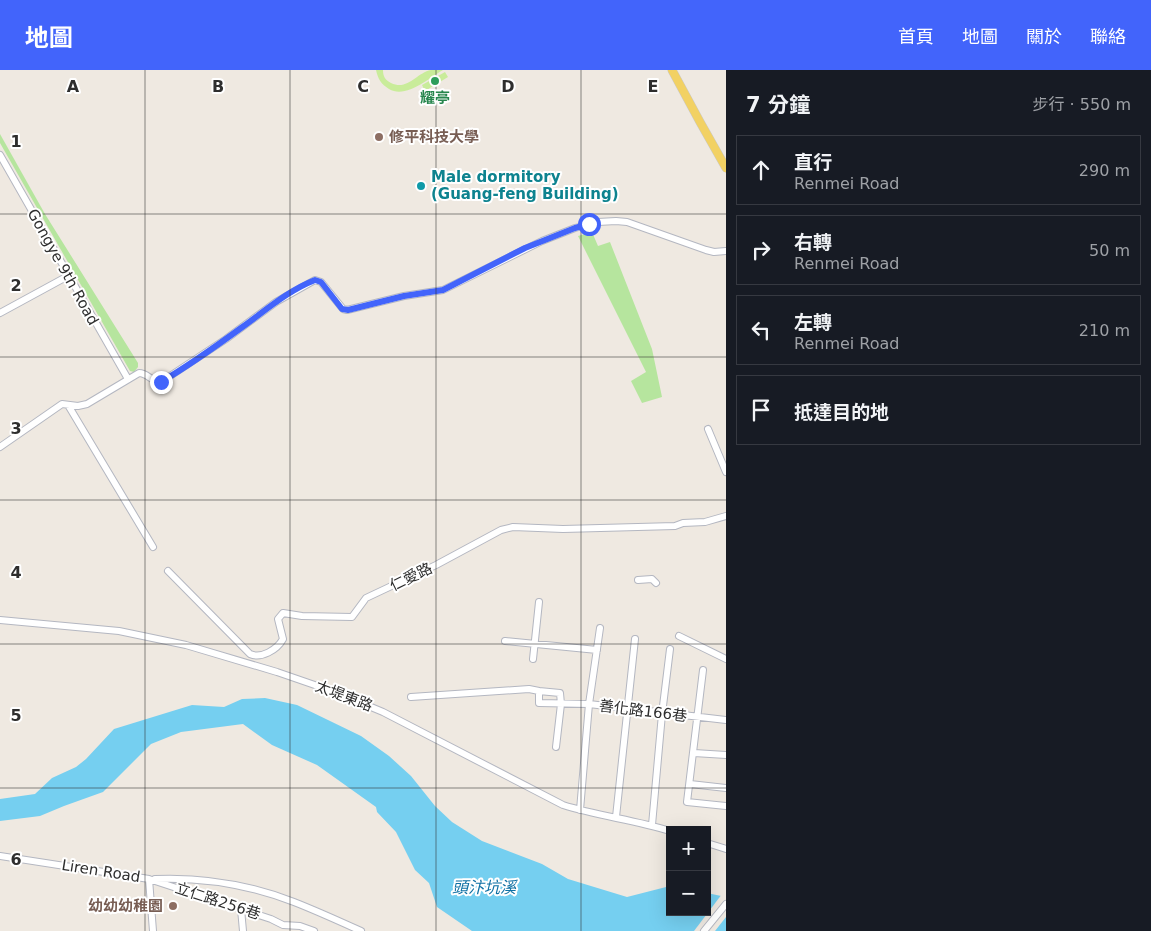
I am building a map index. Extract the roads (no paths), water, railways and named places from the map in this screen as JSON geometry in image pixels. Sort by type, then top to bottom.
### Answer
[{"type":"main road","points":[[672,70],[726,168]]},
{"type":"street","name":"Gongye 9th Road","points":[[0,155],[128,379]]},
{"type":"street","points":[[0,447],[62,404],[87,404],[141,373],[154,382],[161,382],[240,329],[273,304],[296,289],[315,280],[321,282],[342,309],[348,310],[404,296],[443,290],[542,241],[575,228],[608,221],[639,226],[714,252],[726,251]]},
{"type":"street","points":[[0,312],[68,276]]},
{"type":"street","points":[[68,405],[153,547]]},
{"type":"street","points":[[708,429],[726,472]]},
{"type":"street","name":"仁愛路","points":[[168,571],[249,654],[256,657],[262,656],[281,643],[283,639],[278,619],[283,613],[302,616],[352,617],[366,598],[483,542],[501,530],[513,527],[562,529],[675,526],[705,522],[726,516]]},
{"type":"street","points":[[638,580],[652,579],[656,582]]},
{"type":"street","points":[[533,659],[539,602]]},
{"type":"street","name":"太堤東路","points":[[0,620],[119,631],[186,645],[277,672],[335,692],[383,712],[563,804],[580,810],[666,830]]},
{"type":"street","points":[[580,810],[589,704],[600,628]]},
{"type":"street","points":[[678,636],[726,659]]},
{"type":"street","points":[[616,817],[635,639]]},
{"type":"street","points":[[505,641],[597,650]]},
{"type":"street","points":[[652,825],[670,649]]},
{"type":"street","points":[[703,670],[687,802],[726,806]]},
{"type":"street","points":[[411,697],[529,689],[560,693],[556,747]]},
{"type":"street","name":"善化路166巷","points":[[539,691],[539,703],[589,704],[726,720]]},
{"type":"street","points":[[694,753],[726,755]]},
{"type":"street","points":[[690,784],[726,788]]},
{"type":"street","points":[[711,844],[726,849]]},
{"type":"street","name":"Liren Road","points":[[0,856],[149,879],[153,931]]},
{"type":"street","points":[[149,879],[183,879],[250,888],[294,902],[361,931]]},
{"type":"street","name":"立仁路256巷","points":[[149,879],[242,909],[283,925],[300,926],[314,931]]},
{"type":"street","points":[[704,931],[726,904]]},
{"type":"street","points":[[242,909],[242,931]]},
{"type":"water","name":"頭汴坑溪","points":[[265,698],[297,705],[361,736],[389,756],[411,776],[435,806],[452,822],[482,841],[542,864],[568,879],[627,897],[666,887],[666,916],[711,916],[711,894],[726,897],[726,931],[472,931],[437,907],[429,883],[415,870],[396,832],[377,812],[376,807],[317,765],[272,745],[243,724],[181,732],[151,744],[103,792],[40,816],[0,821],[0,799],[35,794],[52,778],[76,767],[86,759],[114,729],[192,705],[224,707],[242,699]]},
{"type":"place","name":"耀亭","points":[[435,81]]},
{"type":"place","name":"修平科技大學","points":[[379,137]]},
{"type":"place","name":"Male dormitory (Guang-feng Building)","points":[[421,186]]},
{"type":"place","name":"幼幼幼稚園","points":[[173,906]]}]
